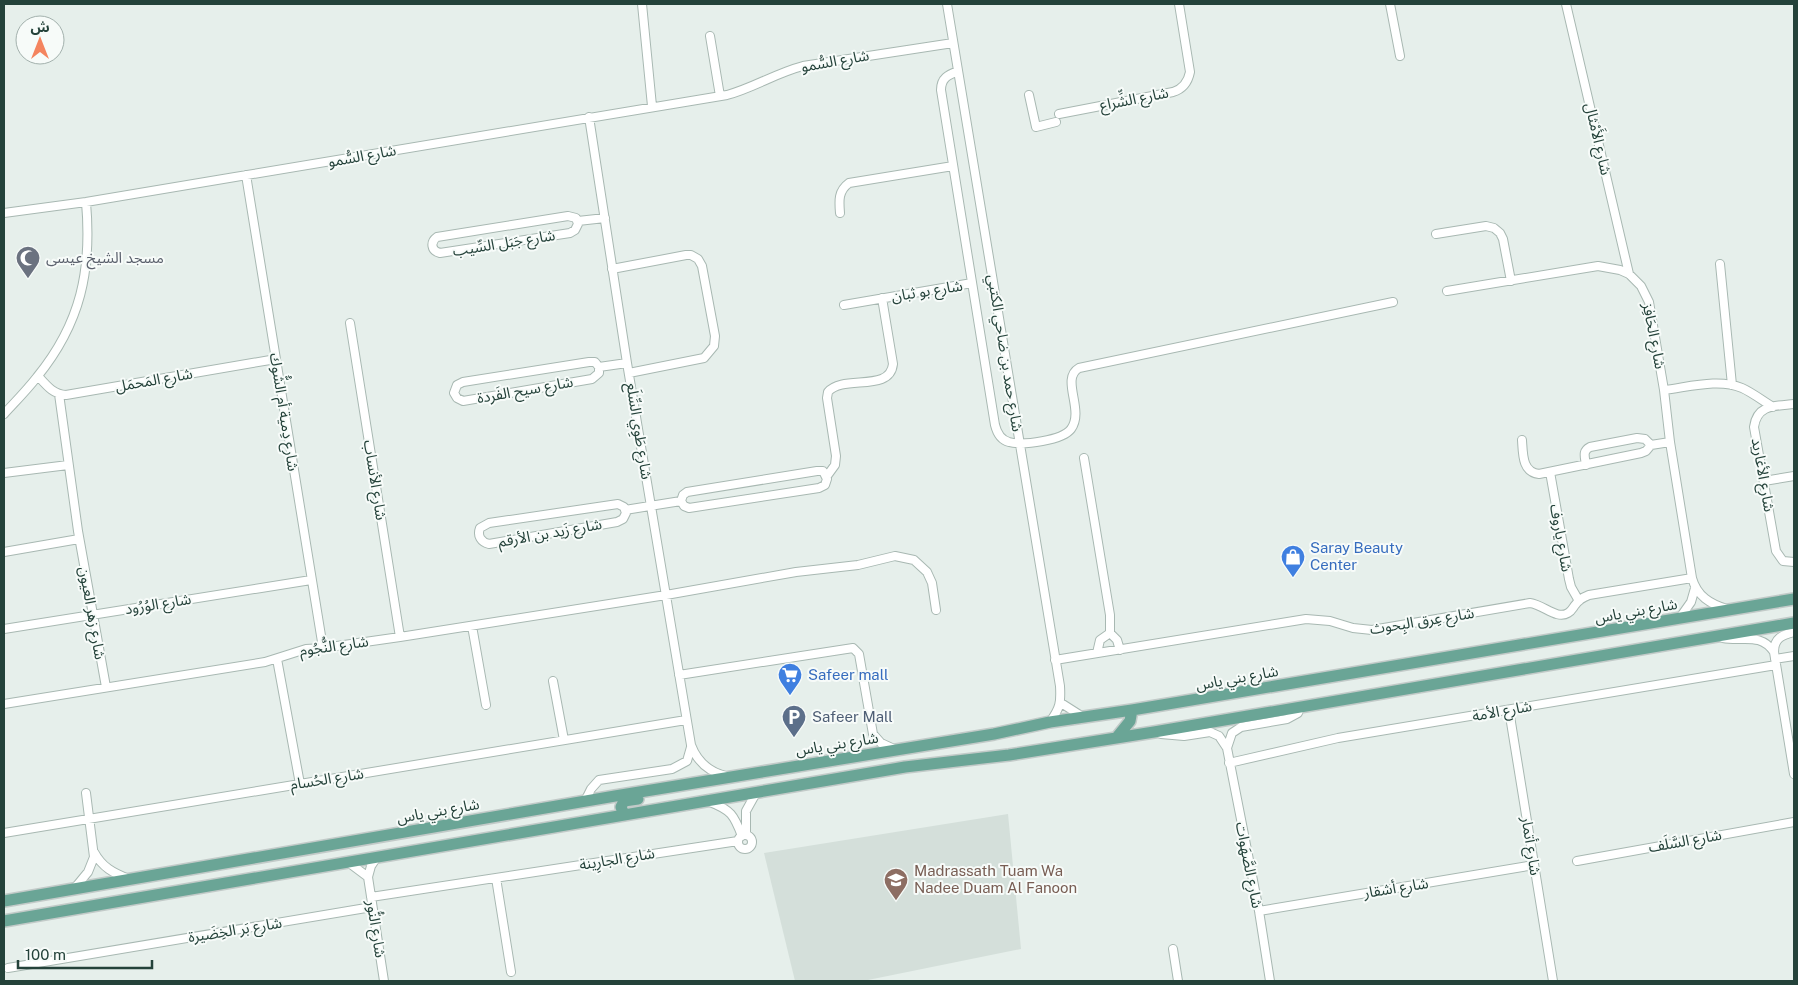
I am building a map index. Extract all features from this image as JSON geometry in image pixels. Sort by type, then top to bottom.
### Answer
[{"type":"main road","name":"شارع بني ياس","points":[[4,901],[666,787],[994,734],[1050,722],[1132,710],[1794,599]]},
{"type":"main road","points":[[4,921],[347,861],[905,768],[1017,754],[1154,732],[1794,623]]},
{"type":"main road","points":[[1117,737],[1130,721],[1132,710]]},
{"type":"main road","points":[[624,815],[621,807],[624,802],[657,795],[666,787]]},
{"type":"street","points":[[642,4],[652,106]]},
{"type":"street","name":"شارع حمد بن ضاحي الكتبي","points":[[946,4],[1020,443],[1061,703]]},
{"type":"street","name":"شارع الشِّراع","points":[[1028,95],[1036,126],[1057,118],[1173,92],[1181,88],[1187,82],[1190,72],[1179,4]]},
{"type":"street","points":[[1390,4],[1400,56]]},
{"type":"street","name":"شارع الأَمْثال","points":[[1566,4],[1630,274]]},
{"type":"street","points":[[710,36],[720,96]]},
{"type":"street","name":"شارع السُّمو","points":[[4,213],[86,202],[246,176],[720,96],[748,88],[779,73],[802,66],[953,43]]},
{"type":"street","points":[[958,71],[946,76],[941,86],[996,429],[999,436],[1005,440],[1020,443],[1057,438],[1065,435],[1072,428],[1077,414],[1071,379],[1073,372],[1079,368],[1393,302]]},
{"type":"street","name":"شارع طَوِي السِّلَع","points":[[589,117],[627,363],[691,744],[694,752],[703,764],[717,773],[732,776]]},
{"type":"street","points":[[840,213],[840,195],[849,183],[953,166]]},
{"type":"street","name":"شارع دِمية أم الشُّوك","points":[[246,176],[323,648]]},
{"type":"street","points":[[5,412],[38,376],[63,340],[78,308],[88,257],[86,202]]},
{"type":"street","name":"شارع جَبَل السِّيب","points":[[568,216],[574,216],[578,221],[577,228],[570,233],[443,253],[435,251],[432,246],[435,238],[440,236],[568,216]]},
{"type":"street","name":"شارع جَبَل السِّيب","points":[[578,221],[605,218]]},
{"type":"street","points":[[1436,234],[1486,226],[1494,228],[1504,239],[1511,280]]},
{"type":"street","points":[[612,269],[682,256],[694,256],[702,266],[715,336],[711,351],[704,358],[629,373]]},
{"type":"street","points":[[1720,264],[1732,385]]},
{"type":"street","points":[[1447,291],[1598,266],[1630,274]]},
{"type":"street","name":"شارع الحَافِز","points":[[1630,274],[1641,286],[1649,302],[1695,588]]},
{"type":"street","name":"شارع بو ثبان","points":[[844,305],[972,284]]},
{"type":"street","name":"شارع بو ثبان","points":[[827,476],[833,469],[836,456],[827,398],[828,392],[833,387],[884,379],[892,370],[893,364],[882,298]]},
{"type":"street","name":"شارع الأنساب","points":[[350,323],[400,637]]},
{"type":"street","name":"شارع المَحمَل","points":[[59,394],[66,395],[276,359]]},
{"type":"street","name":"شارع سيح الفَردة","points":[[589,362],[595,362],[600,367],[599,373],[592,379],[463,401],[457,398],[454,393],[455,387],[462,382],[589,362]]},
{"type":"street","name":"شارع سيح الفَردة","points":[[600,367],[627,363]]},
{"type":"street","points":[[38,376],[49,388],[59,394]]},
{"type":"street","points":[[1664,390],[1714,384],[1732,385],[1748,391],[1773,407]]},
{"type":"street","name":"شارع زهر العيون","points":[[59,394],[79,539],[106,687]]},
{"type":"street","name":"شارع الأغاريد","points":[[1794,404],[1773,407],[1759,412],[1755,419],[1754,427],[1776,551],[1783,561],[1794,562]]},
{"type":"street","points":[[1586,465],[1584,454],[1586,449],[1590,447],[1637,438],[1644,439],[1651,445]]},
{"type":"street","points":[[1522,440],[1524,461],[1529,470],[1534,473],[1550,472],[1641,453],[1646,451],[1651,445],[1670,442]]},
{"type":"street","points":[[1084,458],[1110,615],[1110,633],[1117,640],[1120,650]]},
{"type":"street","points":[[4,473],[68,465]]},
{"type":"street","name":"شارع زَيد بن الأرقم","points":[[817,471],[823,471],[827,476],[826,482],[819,488],[689,508],[684,506],[681,501],[684,493],[689,491],[817,471]]},
{"type":"street","name":"شارع ياروف","points":[[1550,472],[1570,587],[1578,601]]},
{"type":"street","points":[[1764,481],[1794,476]]},
{"type":"street","name":"شارع زَيد بن الأرقم","points":[[625,510],[681,501]]},
{"type":"street","name":"شارع زَيد بن الأرقم","points":[[615,504],[621,505],[625,510],[625,516],[617,522],[489,544],[482,541],[479,535],[482,526],[488,523],[615,504]]},
{"type":"street","points":[[4,552],[79,539]]},
{"type":"street","name":"شارع النُّجُوم","points":[[4,704],[277,659],[298,650],[472,626],[796,572],[858,565],[896,556],[914,560],[927,572],[932,583],[936,610]]},
{"type":"street","name":"شارع عِرق البِحوث","points":[[1055,660],[1306,619],[1330,621],[1353,628],[1372,630],[1530,603],[1538,604],[1556,615],[1563,615],[1569,613],[1578,601],[1589,595],[1692,578]]},
{"type":"street","name":"شارع الوُرُود","points":[[4,628],[311,580]]},
{"type":"street","points":[[1679,619],[1691,602],[1695,588],[1711,602],[1732,610]]},
{"type":"street","points":[[472,626],[486,705]]},
{"type":"street","points":[[1794,632],[1779,637],[1775,644],[1775,659],[1794,774]]},
{"type":"street","points":[[1098,653],[1100,640],[1110,633]]},
{"type":"street","points":[[1717,636],[1734,639],[1759,639],[1768,644],[1775,659]]},
{"type":"street","points":[[679,675],[853,648],[859,654],[873,734],[881,743],[896,750]]},
{"type":"street","name":"شارع الأمة","points":[[1229,763],[1338,738],[1509,710],[1794,656]]},
{"type":"street","points":[[277,659],[300,784]]},
{"type":"street","points":[[553,681],[564,740]]},
{"type":"street","points":[[1050,722],[1061,703],[1083,717]]},
{"type":"street","points":[[1227,748],[1232,733],[1240,726],[1287,719],[1298,713],[1300,707]]},
{"type":"street","name":"شارع أتمار","points":[[1509,710],[1553,981]]},
{"type":"street","name":"شارع الحُسام","points":[[4,833],[686,720]]},
{"type":"street","points":[[1154,732],[1174,736],[1210,732],[1219,736],[1227,748]]},
{"type":"street","points":[[585,801],[599,780],[672,769],[680,766],[687,761],[691,744]]},
{"type":"street","name":"شارع الصَّهَوات","points":[[1227,748],[1270,981]]},
{"type":"street","points":[[74,889],[88,872],[94,852],[86,793]]},
{"type":"street","points":[[742,837],[746,811],[756,793]]},
{"type":"street","points":[[708,801],[725,808],[733,815],[742,837]]},
{"type":"street","name":"شارع السَّلَف","points":[[1577,861],[1794,822]]},
{"type":"street","name":"شارع الجارِينة","points":[[371,897],[742,837]]},
{"type":"street","points":[[94,852],[108,870],[129,879]]},
{"type":"street","points":[[347,861],[368,877],[371,866],[377,856]]},
{"type":"street","name":"شارع أشقار","points":[[1258,910],[1534,864]]},
{"type":"street","name":"شارع النُّور","points":[[368,877],[384,981]]},
{"type":"street","points":[[496,878],[511,972]]},
{"type":"street","name":"شارع بَر الخِضَيرة","points":[[8,968],[372,907]]},
{"type":"street","points":[[1173,949],[1178,981]]},
{"type":"shaded area","name":"Madrassath Tuam Wa Nadee Duam Al Fanoon","points":[[1008,814],[1021,949],[863,981],[795,981],[764,853]]},
{"type":"place","name":"مسجد الشيخ عيسى","points":[[28,279]]},
{"type":"place","name":"Saray Beauty Center","points":[[1293,578]]},
{"type":"place","name":"Safeer mall","points":[[790,696]]},
{"type":"place","name":"Safeer Mall","points":[[794,738]]},
{"type":"place","name":"Madrassath Tuam Wa Nadee Duam Al Fanoon","points":[[896,901]]}]
